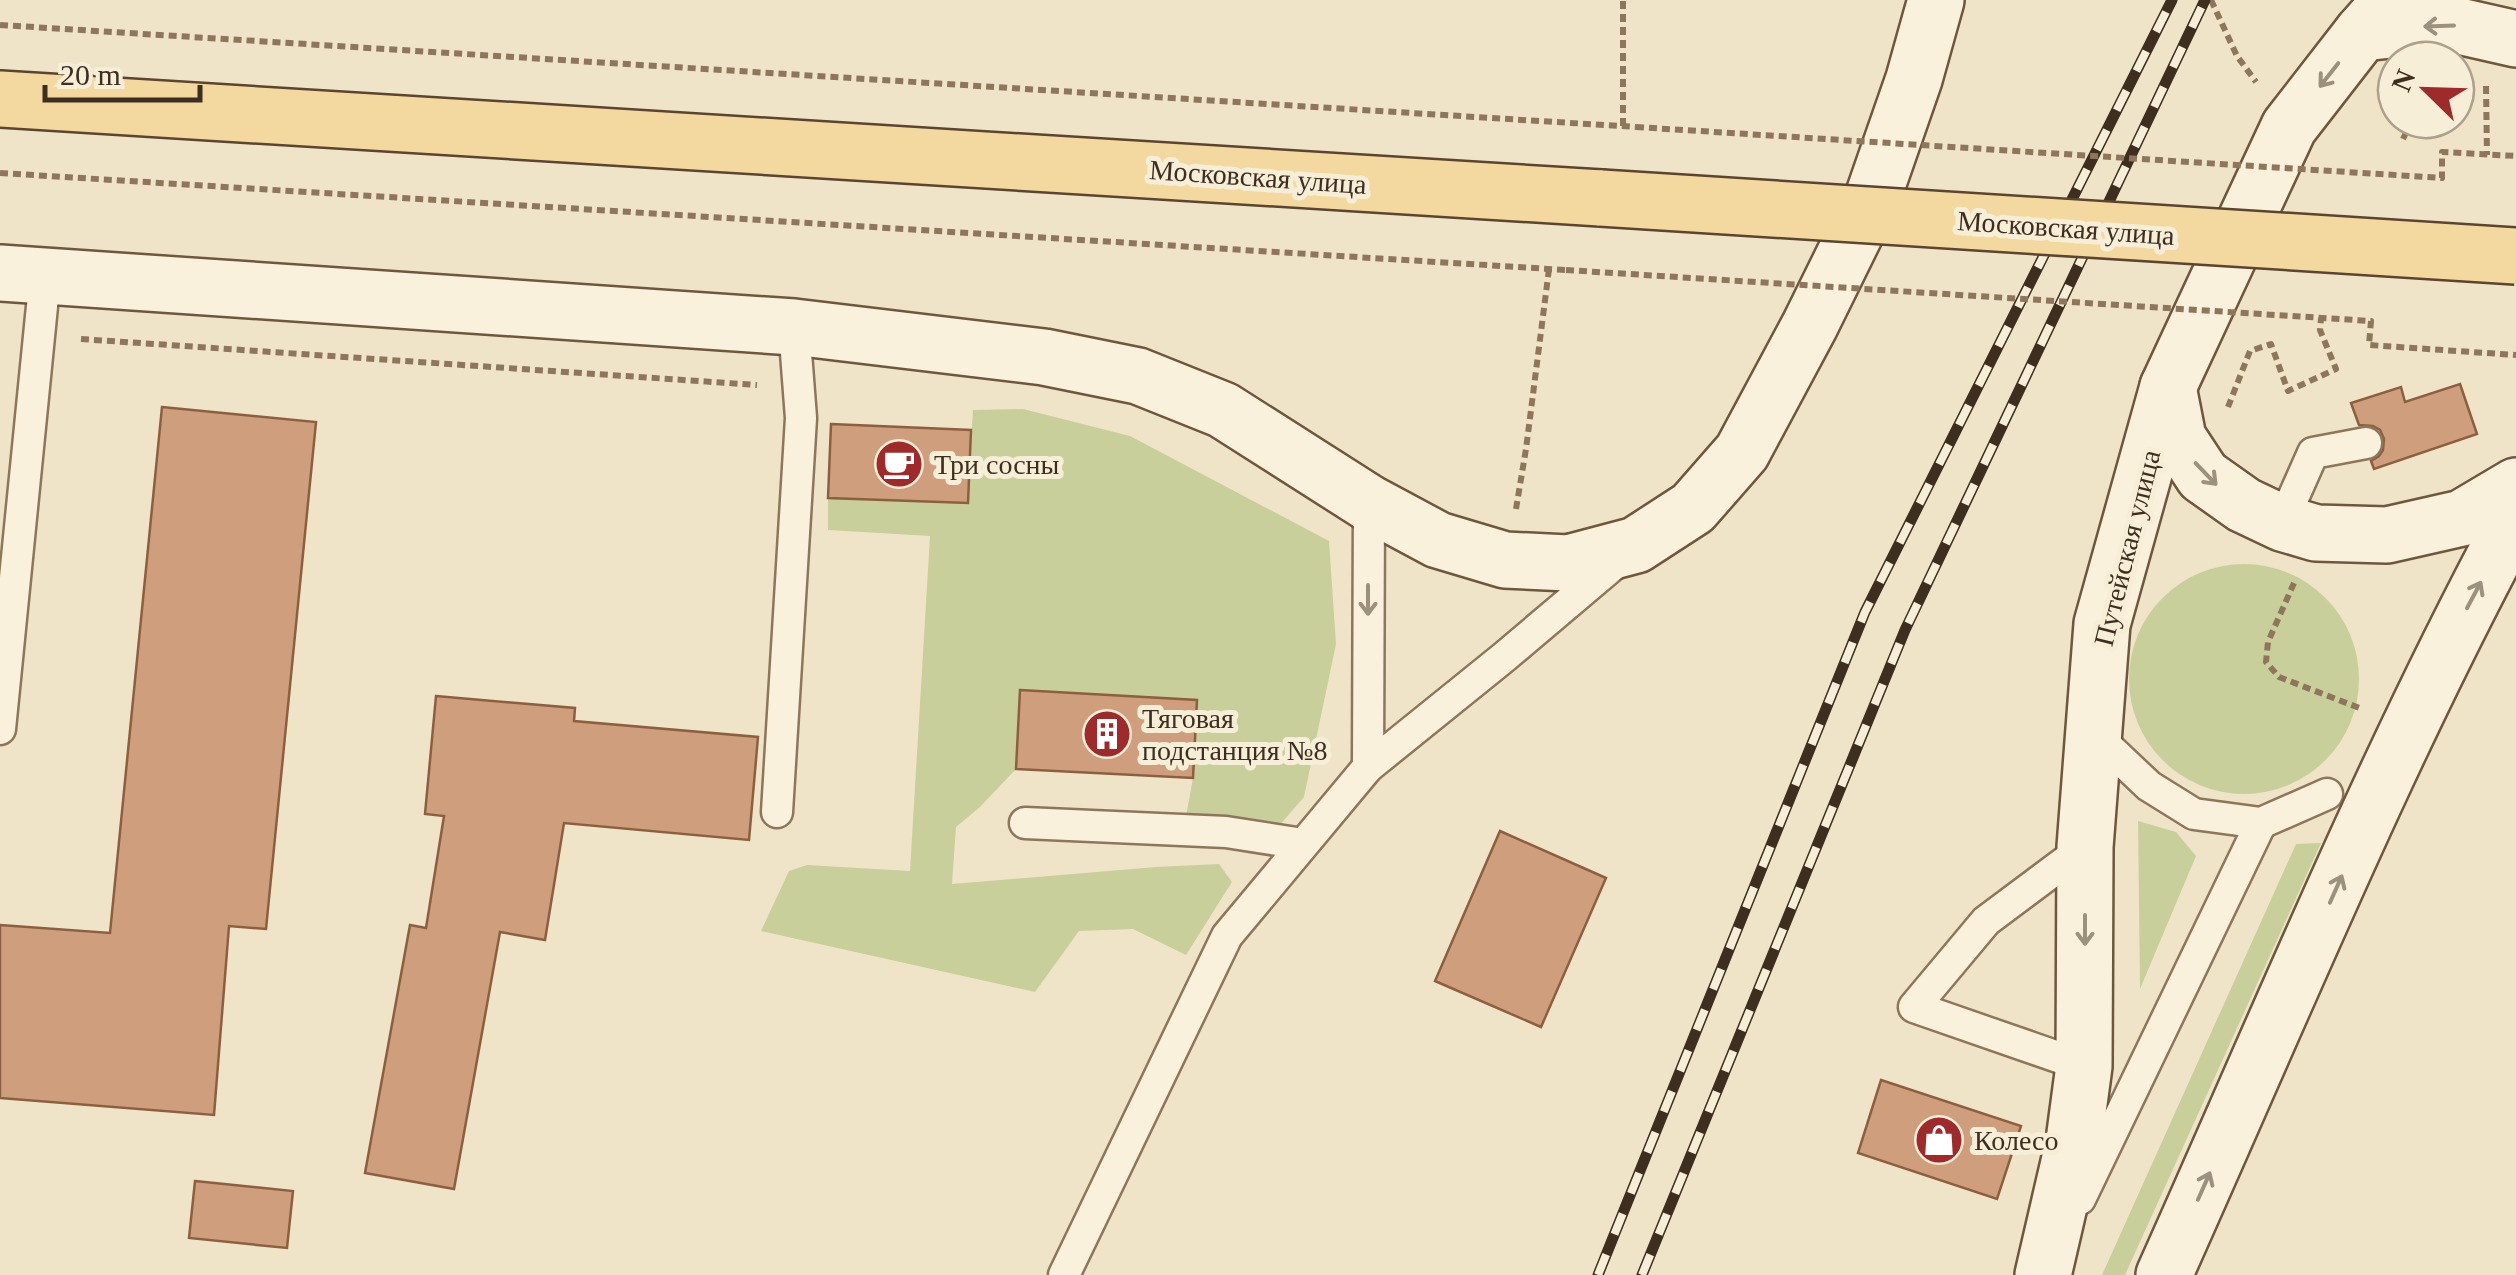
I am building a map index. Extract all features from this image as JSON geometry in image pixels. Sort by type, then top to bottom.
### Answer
[{"type":"main road","points":[[22,274],[794,327],[1044,357],[1138,376],[1223,410],[1369,503],[1438,540],[1505,560],[1568,563],[1636,545],[1693,508],[1742,452],[1873,197],[1936,0]]},
{"type":"main road","points":[[2376,16],[2450,24],[2516,39]]},
{"type":"main road","name":"Путейская улица","points":[[2044,1274],[2074,1140],[2084,1066],[2086,847],[2102,624],[2168,387],[2289,127],[2376,16]]},
{"type":"main road","name":"Московская улица","points":[[0,99],[2516,256]]},
{"type":"main road","points":[[2168,387],[2178,438],[2203,476],[2244,505],[2282,523],[2316,533],[2386,535],[2462,518],[2516,486]]},
{"type":"main road","points":[[2164,1275],[2408,727],[2516,516]]},
{"type":"lane","points":[[0,729],[39,336],[22,274]]},
{"type":"lane","points":[[777,812],[801,418],[794,327]]},
{"type":"lane","points":[[2282,523],[2313,453],[2366,443]]},
{"type":"lane","points":[[1368,766],[1369,503]]},
{"type":"lane","points":[[1064,1275],[1227,936],[1368,766],[1636,545]]},
{"type":"lane","points":[[2094,734],[2149,786],[2194,814],[2261,823],[2327,794]]},
{"type":"lane","points":[[1025,823],[1226,832],[1303,844]]},
{"type":"lane","points":[[2044,1274],[2261,823]]},
{"type":"lane","points":[[2084,1066],[1914,1007],[1986,921],[2086,847]]},
{"type":"path","points":[[1623,0],[1623,126]]},
{"type":"path","points":[[2211,0],[2238,56],[2259,87]]},
{"type":"path","points":[[0,25],[2442,178],[2442,152],[2516,156]]},
{"type":"path","points":[[2476,86],[2486,85],[2487,155]]},
{"type":"path","points":[[1848,146],[1855,128]]},
{"type":"path","points":[[0,173],[2370,321],[2369,345],[2516,355]]},
{"type":"path","points":[[1514,520],[1549,269]]},
{"type":"path","points":[[1777,294],[1785,278]]},
{"type":"path","points":[[2271,344],[2288,391],[2336,370],[2320,330],[2321,318]]},
{"type":"path","points":[[39,336],[799,388]]},
{"type":"green space","points":[[1023,409],[1130,436],[1329,541],[1336,644],[1304,797],[1278,827],[1186,816],[1193,778],[1197,700],[1021,691],[1016,769],[956,827],[952,884],[1219,864],[1232,882],[1186,955],[1133,929],[1079,931],[1035,992],[761,931],[789,871],[807,865],[910,871],[930,536],[828,530],[828,498],[967,503],[973,410]]},
{"type":"green space","points":[[2244,564],[2288,573],[2325,598],[2350,635],[2359,679],[2350,723],[2325,760],[2288,785],[2244,794],[2200,785],[2163,760],[2138,723],[2129,679],[2138,635],[2163,598],[2200,573]]},
{"type":"green space","points":[[2138,821],[2176,832],[2196,856],[2140,989]]},
{"type":"green space","points":[[2321,843],[2125,1275],[2102,1275],[2296,844]]},
{"type":"building","points":[[2460,384],[2477,434],[2374,469],[2371,461],[2383,450],[2384,439],[2373,426],[2359,425],[2351,403],[2401,387],[2405,402]]},
{"type":"building","points":[[162,407],[316,422],[266,929],[229,926],[214,1115],[0,1098],[0,925],[110,933]]},
{"type":"building","name":"Три сосны","points":[[831,424],[971,430],[968,503],[828,498]]},
{"type":"building","name":"Тяговая подстанция №8","points":[[1020,690],[1197,700],[1193,778],[1016,769]]},
{"type":"building","points":[[436,696],[575,708],[574,721],[758,737],[749,840],[564,823],[545,940],[500,932],[454,1189],[365,1173],[410,925],[426,928],[444,816],[425,814]]},
{"type":"building","points":[[1500,831],[1606,878],[1541,1027],[1435,981]]},
{"type":"building","name":"Колесо","points":[[1881,1080],[2021,1126],[1997,1199],[1858,1153]]},
{"type":"building","points":[[195,1181],[293,1191],[287,1248],[189,1238]]},
{"type":"railway","points":[[1598,1275],[1865,612],[2172,0]]},
{"type":"railway","points":[[1642,1275],[1905,630],[2205,0]]},
{"type":"place","name":"Три сосны","points":[[899,464]]},
{"type":"place","name":"Тяговая подстанция №8","points":[[1107,734]]},
{"type":"place","name":"Колесо","points":[[1939,1140]]}]
